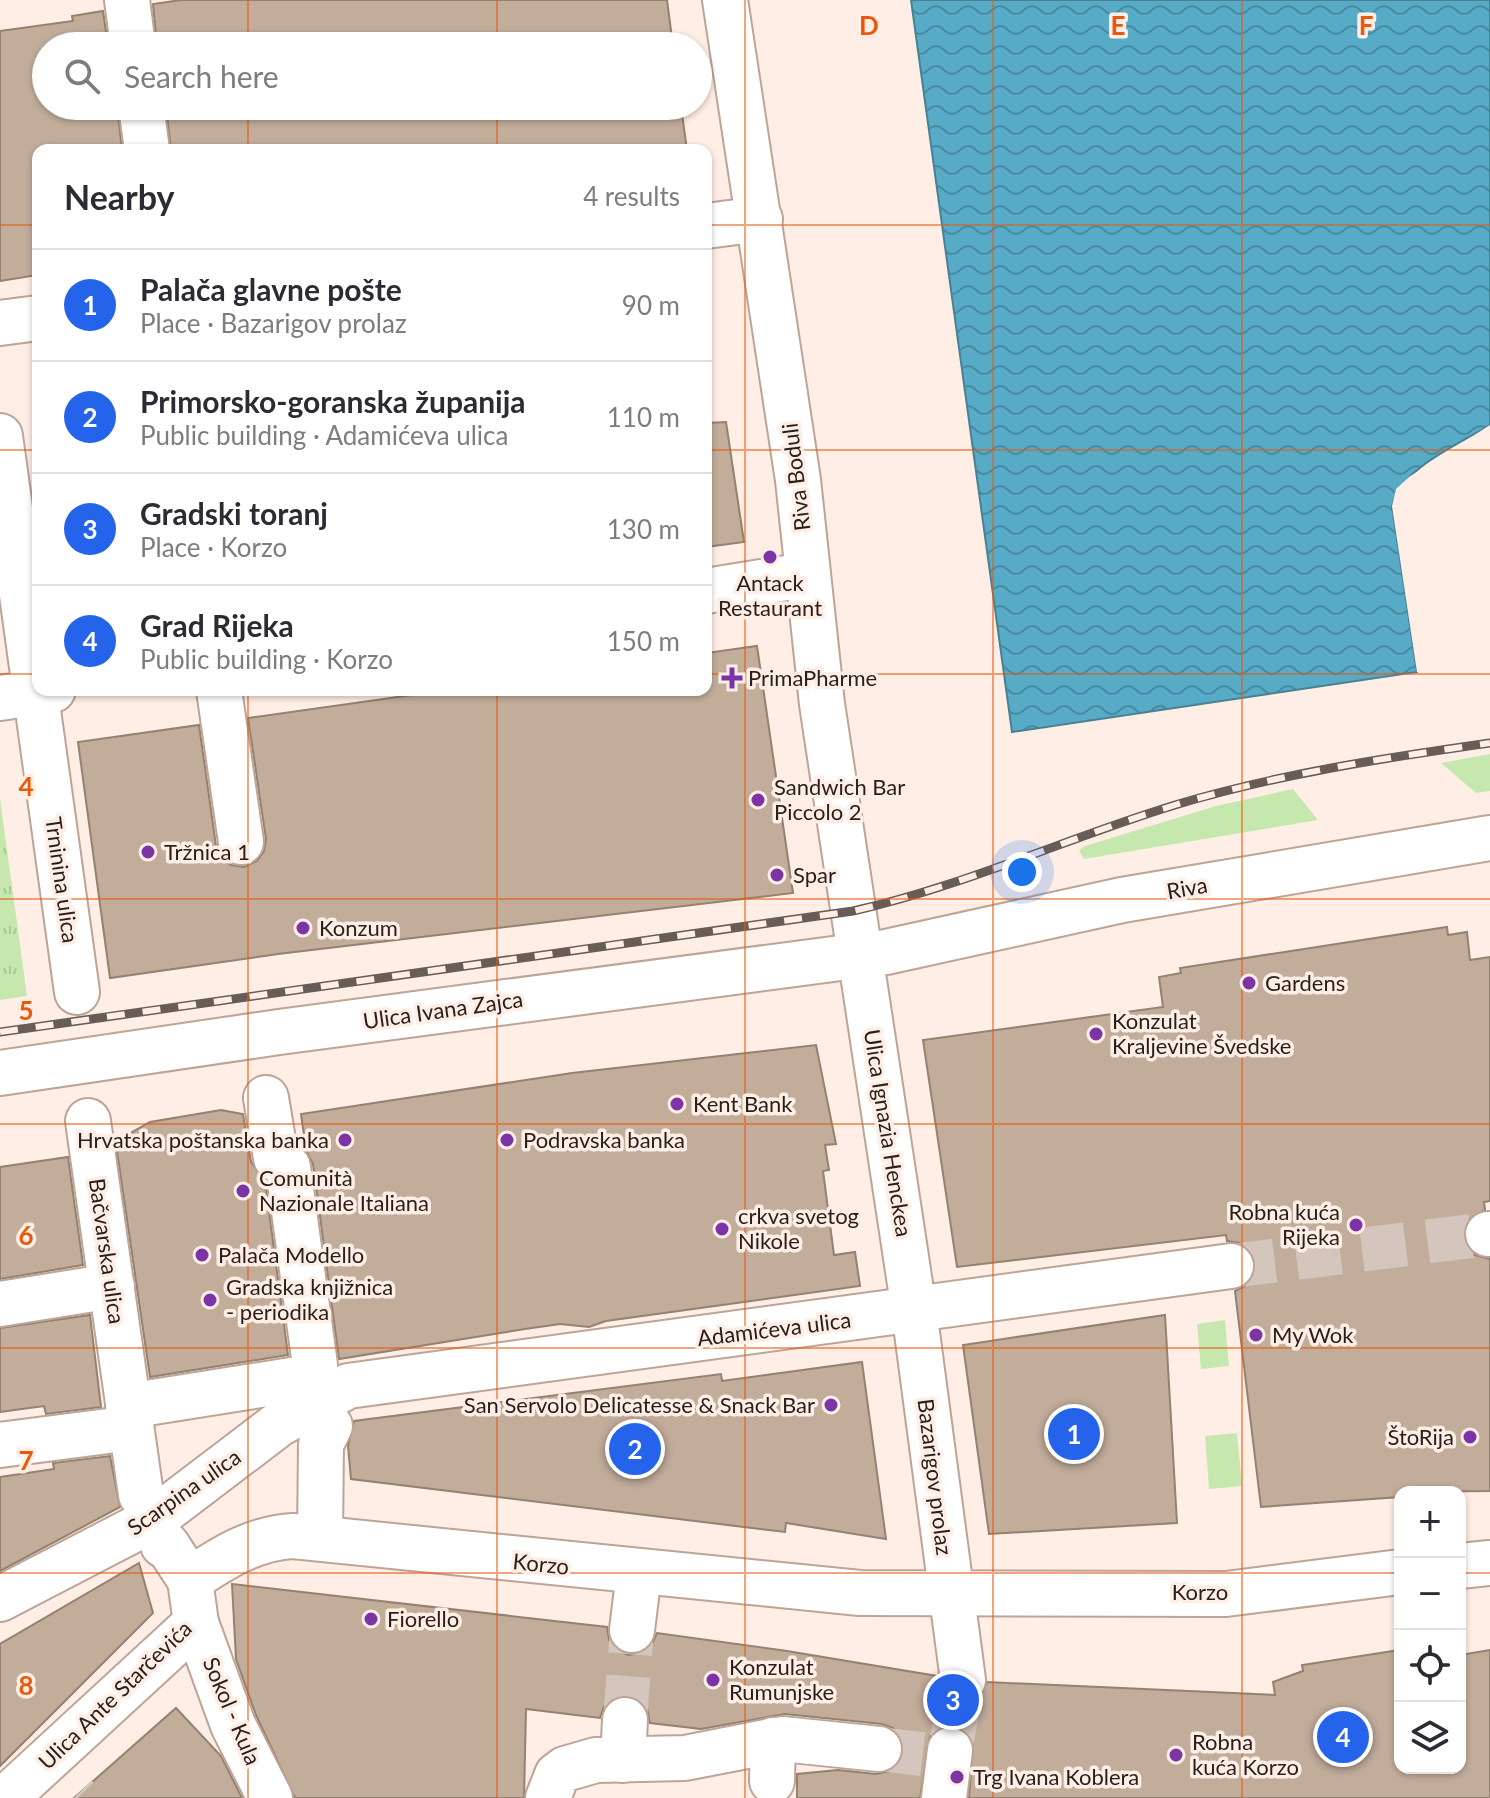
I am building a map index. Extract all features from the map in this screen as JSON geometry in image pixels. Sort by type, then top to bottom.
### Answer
[{"type":"street","points":[[127,0],[131,32]]},
{"type":"street","name":"Riva Boduli","points":[[725,0],[798,480],[805,575],[874,954]]},
{"type":"street","points":[[143,120],[146,144]]},
{"type":"street","points":[[712,225],[760,219]]},
{"type":"street","points":[[0,323],[32,319]]},
{"type":"street","name":"Trninina ulica","points":[[0,436],[30,693],[77,992]]},
{"type":"street","points":[[712,590],[805,575]]},
{"type":"street","points":[[220,696],[241,842]]},
{"type":"street","name":"Riva","points":[[874,954],[1122,900],[1490,838]]},
{"type":"street","name":"Ulica Ivana Zajca","points":[[0,1073],[874,954]]},
{"type":"street","name":"Ulica Ignazia Henckea","points":[[874,954],[914,1310]]},
{"type":"street","points":[[266,1098],[276,1158],[288,1167],[315,1365],[324,1400],[320,1538]]},
{"type":"street","name":"Bačvarska ulica","points":[[88,1121],[112,1286],[120,1416],[134,1497]]},
{"type":"street","name":"Adamićeva ulica","points":[[324,1400],[348,1386],[369,1382],[1231,1266]]},
{"type":"street","points":[[0,1304],[112,1286]]},
{"type":"street","name":"Bazarigov prolaz","points":[[914,1310],[950,1593]]},
{"type":"street","points":[[0,1445],[120,1416],[324,1400]]},
{"type":"street","name":"Scarpina ulica","points":[[0,1599],[154,1519],[279,1424],[324,1400]]},
{"type":"street","name":"Korzo","points":[[164,1557],[220,1559],[264,1540],[320,1538],[639,1573],[860,1593],[1226,1594],[1394,1573]]},
{"type":"street","name":"Ulica Ante Starčevića","points":[[6,1798],[196,1623],[164,1557]]},
{"type":"street","points":[[1466,1565],[1490,1563]]},
{"type":"street","points":[[632,1630],[639,1573]]},
{"type":"street","points":[[950,1593],[963,1680]]},
{"type":"street","name":"Sokol - Kula","points":[[196,1623],[233,1725],[270,1798]]},
{"type":"street","points":[[548,1798],[550,1785],[565,1769],[596,1760],[624,1740],[685,1758],[772,1761],[879,1749]]},
{"type":"green space","points":[[1490,754],[1490,791],[1476,793],[1441,763]]},
{"type":"green space","points":[[1293,789],[1318,820],[1084,859],[1079,850],[1216,806]]},
{"type":"green space","points":[[0,799],[27,996],[0,1000]]},
{"type":"green space","points":[[1225,1320],[1229,1366],[1201,1369],[1197,1324]]},
{"type":"green space","points":[[1237,1433],[1242,1486],[1209,1489],[1205,1436]]},
{"type":"water","points":[[911,0],[1490,0],[1490,425],[1419,469],[1397,492],[1392,506],[1417,672],[1012,732]]},
{"type":"pier","points":[[1490,425],[1490,430],[1399,492],[1396,506],[1421,672],[1417,672],[1392,506],[1396,489],[1409,477]]},
{"type":"building","points":[[181,0],[667,0],[671,32],[156,32],[153,4]]},
{"type":"building","points":[[103,11],[106,32],[32,32],[32,120],[119,120],[121,144],[32,144],[32,276],[0,281],[0,31],[73,21],[72,16]]},
{"type":"building","points":[[168,120],[683,120],[686,144],[170,144]]},
{"type":"building","points":[[726,422],[744,542],[712,546],[712,423]]},
{"type":"building","points":[[757,646],[793,893],[278,954],[110,978],[78,742],[199,725],[216,846],[222,858],[231,865],[244,867],[257,861],[264,851],[266,839],[248,718],[404,696],[712,696],[712,652]]},
{"type":"building","name":"Robna kuća Rijeka","points":[[1447,927],[1448,935],[1467,932],[1470,960],[1490,957],[1490,1201],[1484,1202],[1485,1210],[1467,1221],[1463,1233],[1466,1246],[1475,1255],[1490,1259],[1490,1491],[1466,1491],[1466,1486],[1394,1486],[1394,1497],[1261,1507],[1235,1291],[1247,1285],[1254,1275],[1256,1263],[1251,1251],[1240,1243],[1227,1241],[1226,1235],[957,1267],[923,1040],[1163,1007],[1159,977],[1181,973],[1180,968]]},
{"type":"building","points":[[816,1045],[836,1144],[825,1145],[829,1170],[823,1171],[834,1255],[855,1252],[860,1286],[606,1321],[589,1327],[560,1324],[339,1359],[313,1164],[306,1150],[301,1114],[572,1073]]},
{"type":"building","name":"Palača Modello","points":[[221,1110],[243,1114],[251,1162],[265,1181],[288,1355],[150,1377],[117,1151],[127,1135],[150,1122]]},
{"type":"building","points":[[68,1157],[83,1265],[0,1279],[0,1167]]},
{"type":"building","points":[[90,1315],[101,1407],[46,1414],[44,1406],[0,1412],[0,1328]]},
{"type":"building","points":[[1165,1315],[1177,1523],[989,1534],[963,1345]]},
{"type":"building","points":[[862,1362],[886,1539],[786,1523],[785,1532],[351,1479],[348,1446],[354,1421],[721,1374],[722,1381]]},
{"type":"building","points":[[110,1456],[120,1507],[0,1571],[0,1477],[54,1469],[53,1463]]},
{"type":"building","points":[[139,1563],[153,1613],[0,1766],[0,1644]]},
{"type":"building","points":[[232,1584],[607,1627],[609,1640],[628,1655],[642,1653],[652,1644],[657,1633],[787,1651],[937,1676],[944,1696],[953,1703],[966,1705],[979,1699],[987,1682],[1275,1695],[1273,1682],[1303,1671],[1302,1665],[1394,1651],[1394,1774],[1466,1774],[1466,1654],[1490,1650],[1490,1798],[969,1798],[973,1741],[964,1730],[952,1725],[940,1727],[930,1736],[920,1798],[797,1798],[797,1774],[838,1770],[876,1774],[890,1771],[899,1764],[904,1752],[901,1738],[893,1728],[882,1724],[785,1714],[701,1729],[650,1723],[647,1708],[638,1699],[625,1695],[613,1698],[604,1706],[600,1718],[526,1709],[524,1798],[295,1798],[256,1715],[236,1659]]},
{"type":"building","points":[[176,1708],[221,1756],[242,1798],[74,1798]]},
{"type":"tunnel","points":[[1231,1266],[1488,1234]]},
{"type":"tunnel","points":[[625,1720],[632,1630]]},
{"type":"tunnel","points":[[950,1750],[963,1680]]},
{"type":"tunnel","points":[[879,1749],[938,1756]]},
{"type":"railway","points":[[0,1032],[853,911],[935,889],[1135,818],[1214,794],[1331,768],[1490,743]]},
{"type":"place","name":"Antack Restaurant","points":[[770,557]]},
{"type":"place","name":"PrimaPharme","points":[[732,678]]},
{"type":"place","name":"Sandwich Bar Piccolo 2","points":[[758,800]]},
{"type":"place","name":"Tržnica 1","points":[[148,852]]},
{"type":"place","name":"Spar","points":[[777,875]]},
{"type":"place","name":"Konzum","points":[[303,928]]},
{"type":"place","name":"Gardens","points":[[1249,983]]},
{"type":"place","name":"Konzulat Kraljevine Švedske","points":[[1096,1034]]},
{"type":"place","name":"Kent Bank","points":[[677,1104]]},
{"type":"place","name":"Hrvatska poštanska banka","points":[[345,1140]]},
{"type":"place","name":"Podravska banka","points":[[507,1140]]},
{"type":"place","name":"Comunità Nazionale Italiana","points":[[243,1191]]},
{"type":"place","name":"Robna kuća Rijeka","points":[[1356,1225]]},
{"type":"place","name":"crkva svetog Nikole","points":[[722,1229]]},
{"type":"place","name":"Palača Modello","points":[[202,1255]]},
{"type":"place","name":"Gradska knjižnica - periodika","points":[[210,1300]]},
{"type":"place","name":"My Wok","points":[[1256,1335]]},
{"type":"place","name":"San Servolo Delicatesse & Snack Bar","points":[[831,1405]]},
{"type":"place","name":"Palača glavne pošte","points":[[1074,1434]]},
{"type":"place","name":"ŠtoRija","points":[[1470,1437]]},
{"type":"place","name":"Primorsko-goranska županija","points":[[635,1449]]},
{"type":"place","name":"Fiorello","points":[[371,1619]]},
{"type":"place","name":"Konzulat Rumunjske","points":[[713,1680]]},
{"type":"place","name":"Gradski toranj","points":[[953,1700]]},
{"type":"place","name":"Grad Rijeka","points":[[1343,1737]]},
{"type":"place","name":"Robna kuća Korzo","points":[[1176,1755]]},
{"type":"place","name":"Trg Ivana Koblera","points":[[957,1777]]}]
